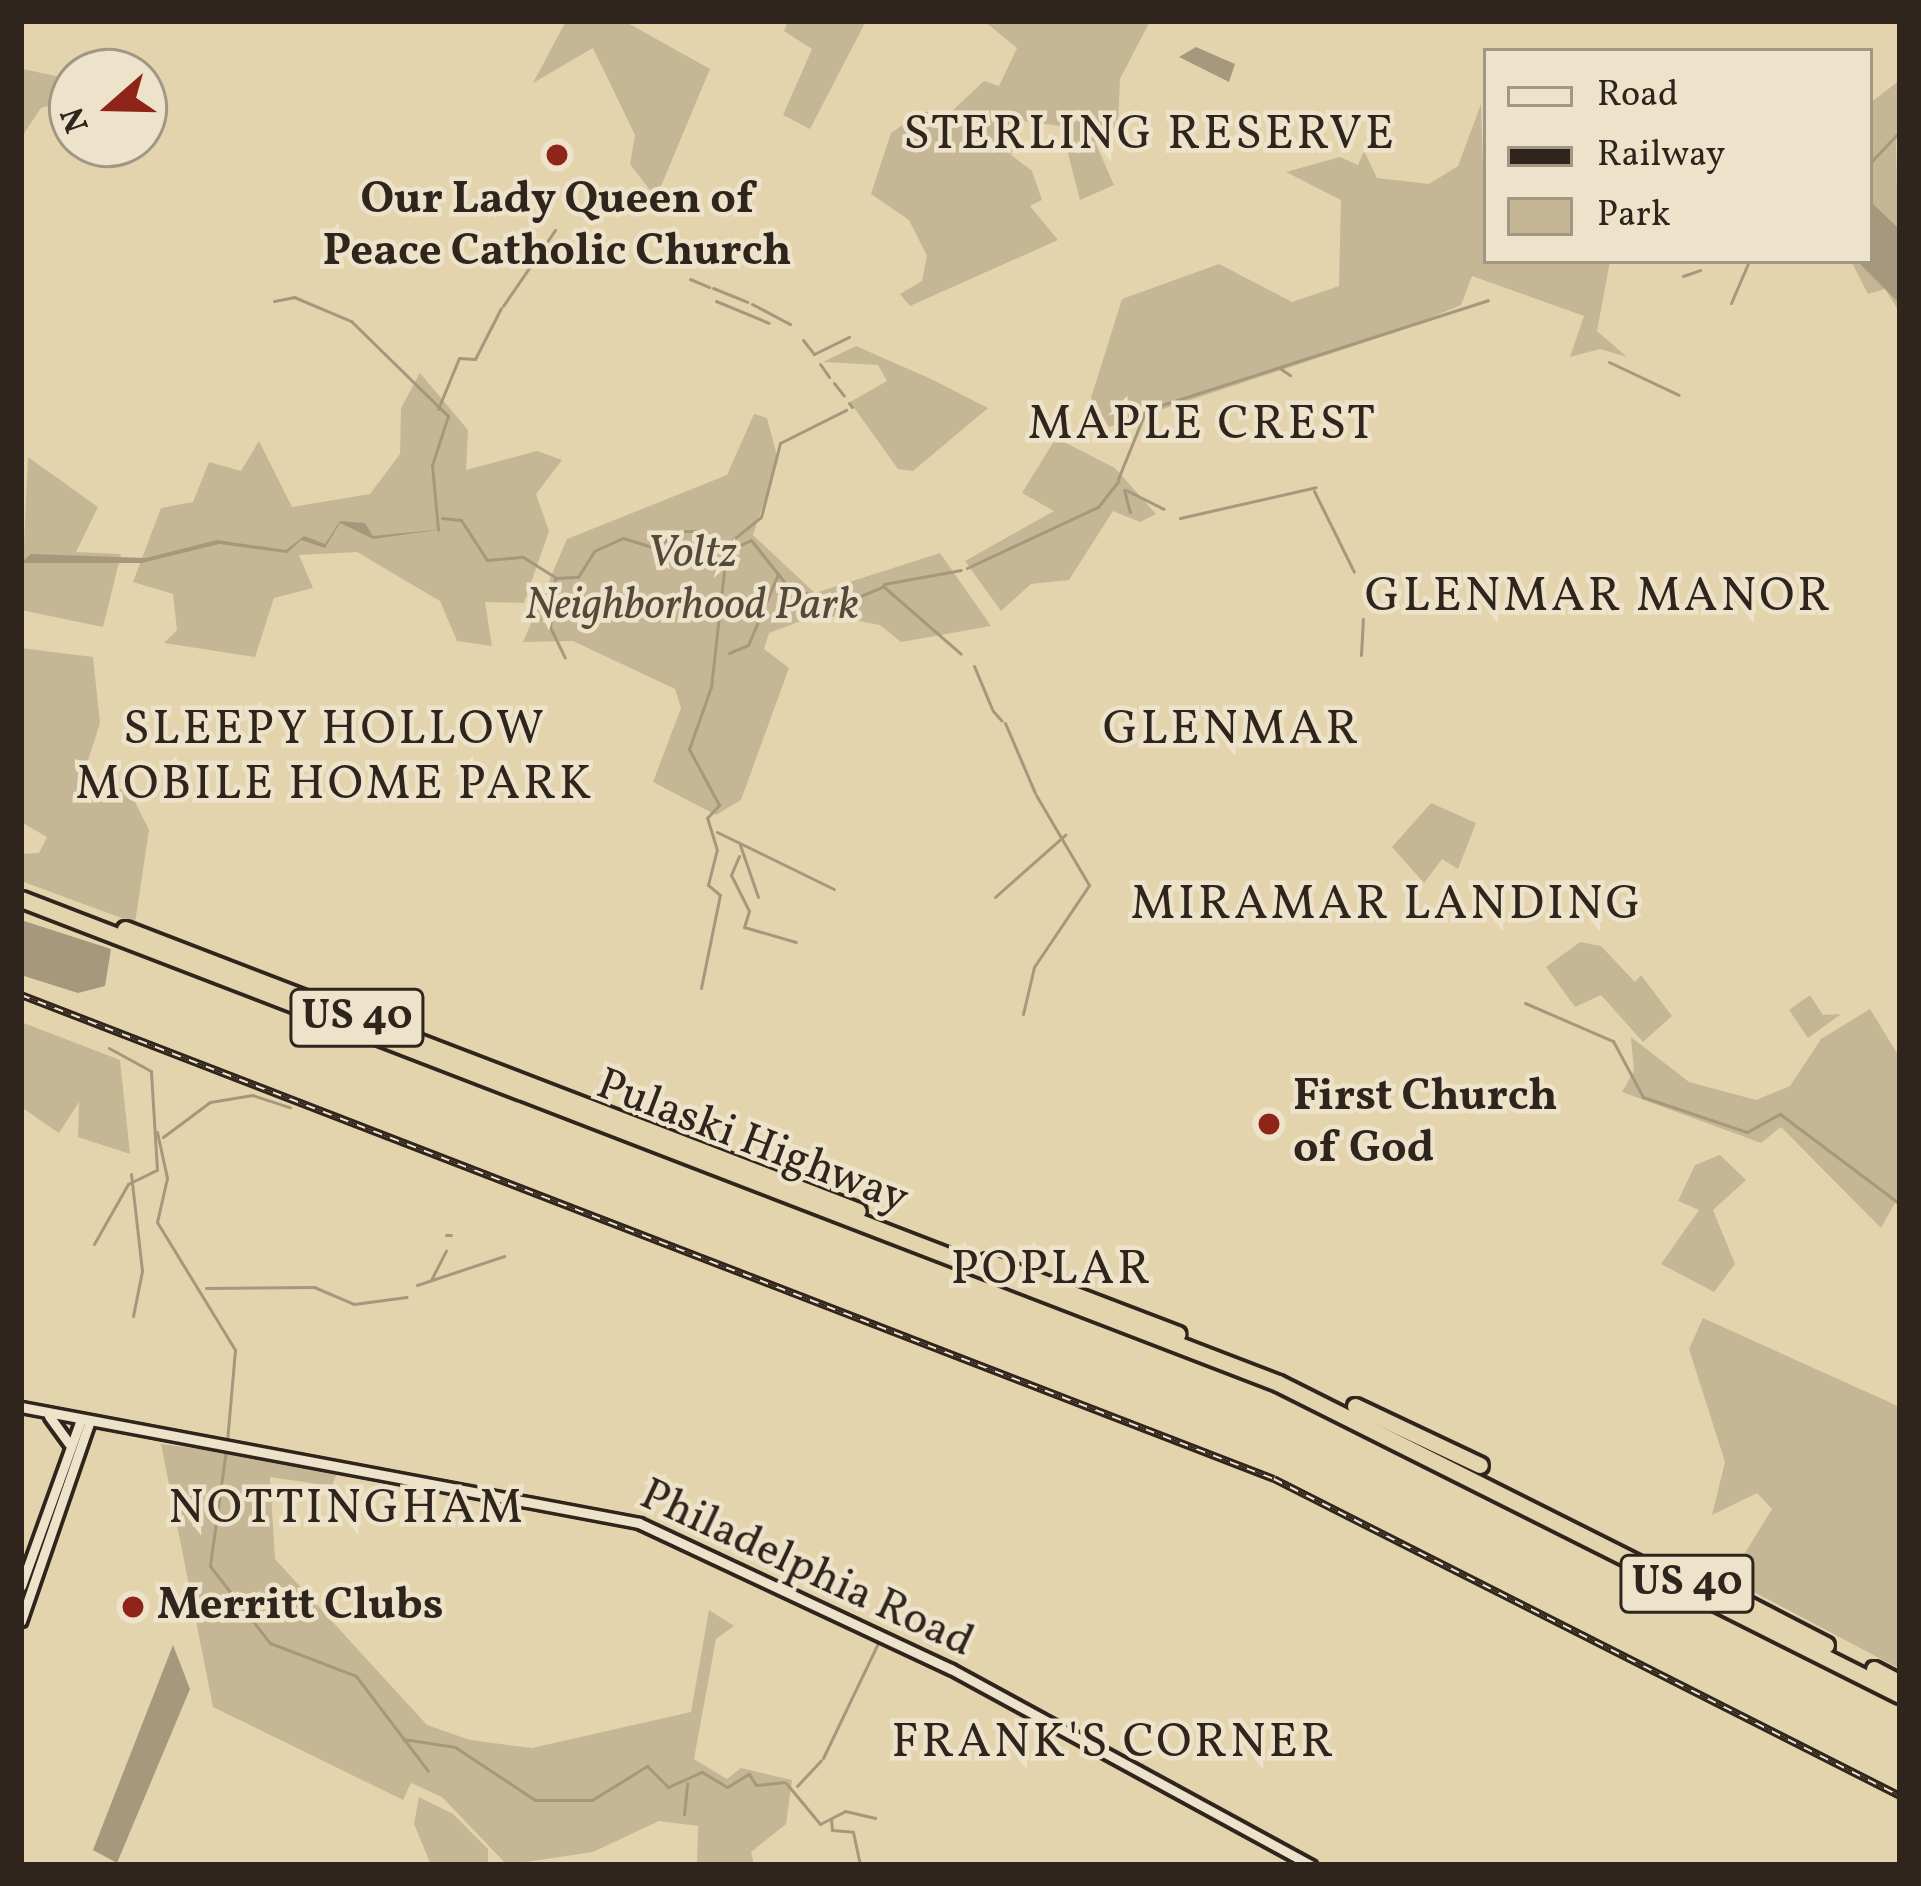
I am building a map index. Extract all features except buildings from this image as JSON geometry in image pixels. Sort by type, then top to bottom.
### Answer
[{"type":"highway","name":"Pulaski Highway","points":[[21,889],[1278,1383],[1900,1695]]},
{"type":"highway","name":"Pulaski Highway","points":[[21,899],[1332,1396],[1900,1683]]},
{"type":"main road","name":"Philadelphia Road","points":[[21,1407],[660,1530],[951,1670],[1311,1865]]},
{"type":"main road","points":[[39,1411],[65,1427],[67,1457]]},
{"type":"main road","points":[[21,1586],[67,1457],[86,1420]]},
{"type":"main road","points":[[21,1622],[86,1420]]},
{"type":"green space","points":[[566,21],[624,21],[710,69],[656,198],[630,164],[635,135],[593,48],[533,83]]},
{"type":"green space","points":[[788,21],[866,21],[810,129],[783,115],[812,49],[784,31]]},
{"type":"green space","points":[[984,21],[1150,21],[1120,79],[1118,125],[1095,142],[1114,185],[1080,200],[1061,126],[1023,121],[1011,155],[1032,171],[1042,200],[1030,206],[1058,240],[910,306],[900,294],[922,281],[927,256],[909,220],[871,194],[891,133],[921,112],[951,112],[984,81],[999,86],[1017,48]]},
{"type":"green space","points":[[23,69],[48,74],[48,106],[41,108],[21,138]]},
{"type":"green space","points":[[1900,80],[1896,146],[1900,313],[1885,289],[1868,294],[1853,264],[1873,264],[1873,101]]},
{"type":"green space","points":[[1481,104],[1483,264],[1609,264],[1597,331],[1627,357],[1600,349],[1570,357],[1584,316],[1472,276],[1461,305],[1396,332],[1109,427],[1091,398],[1122,299],[1219,264],[1292,302],[1339,286],[1341,200],[1286,172],[1340,157],[1358,165],[1364,151],[1377,178],[1429,184],[1458,166]]},
{"type":"green space","points":[[856,346],[988,408],[913,471],[898,469],[850,402],[887,381],[878,365],[823,362]]},
{"type":"green space","points":[[420,373],[468,430],[466,470],[537,451],[562,460],[536,494],[549,531],[524,603],[485,602],[492,646],[457,641],[440,601],[357,552],[299,555],[313,588],[274,598],[255,657],[164,643],[177,630],[173,594],[133,582],[161,508],[193,502],[209,462],[241,471],[259,441],[292,507],[370,494],[400,454],[401,408]]},
{"type":"green space","name":"Voltz Neighborhood Park","points":[[754,414],[767,418],[778,460],[753,535],[815,593],[940,553],[991,626],[901,642],[880,625],[820,614],[769,633],[764,649],[789,668],[741,800],[716,815],[653,782],[681,708],[675,689],[573,641],[523,642],[567,539],[727,475]]},
{"type":"green space","points":[[1056,438],[1115,468],[1156,514],[1140,522],[1113,511],[1069,580],[1031,584],[1001,611],[965,561],[1054,511],[1022,493]]},
{"type":"green space","points":[[28,457],[98,507],[76,552],[121,554],[103,627],[21,610]]},
{"type":"green space","points":[[21,648],[93,657],[100,723],[84,773],[96,787],[129,790],[149,830],[135,923],[21,881],[21,854],[39,853],[47,837],[21,822]]},
{"type":"green space","points":[[1431,803],[1476,823],[1458,869],[1442,859],[1424,883],[1392,847]]},
{"type":"green space","points":[[1580,942],[1601,946],[1635,982],[1641,975],[1672,1016],[1643,1042],[1601,995],[1575,1007],[1546,967]]},
{"type":"green space","points":[[1810,995],[1823,1015],[1841,1014],[1808,1038],[1789,1010]]},
{"type":"green space","points":[[1870,1009],[1900,1058],[1900,1194],[1881,1228],[1781,1127],[1761,1143],[1622,1092],[1634,1071],[1631,1037],[1689,1082],[1756,1100],[1790,1086],[1821,1039]]},
{"type":"green space","points":[[21,1022],[120,1060],[130,1154],[78,1137],[79,1102],[59,1133],[21,1107]]},
{"type":"green space","points":[[1720,1155],[1746,1180],[1713,1210],[1735,1264],[1714,1292],[1661,1264],[1699,1210],[1678,1201],[1695,1165]]},
{"type":"green space","points":[[1703,1318],[1900,1407],[1900,1669],[1729,1579],[1772,1509],[1757,1493],[1712,1515],[1725,1462],[1689,1349]]},
{"type":"green space","points":[[161,1444],[339,1467],[332,1486],[270,1477],[275,1559],[427,1725],[470,1740],[532,1748],[691,1712],[709,1610],[734,1626],[716,1639],[694,1759],[727,1779],[741,1768],[792,1780],[786,1824],[751,1852],[754,1865],[697,1865],[698,1826],[659,1821],[593,1852],[507,1865],[442,1797],[411,1783],[403,1800],[213,1707]]},
{"type":"green space","points":[[419,1797],[453,1814],[488,1849],[488,1865],[431,1865],[414,1824]]},
{"type":"shaded area","points":[[1196,47],[1235,64],[1229,82],[1179,57]]},
{"type":"shaded area","points":[[1873,204],[1900,230],[1900,304],[1860,264],[1873,264]]},
{"type":"shaded area","points":[[340,521],[365,523],[373,536],[444,529],[373,539],[340,523],[325,548],[301,540],[287,553],[219,544],[142,563],[21,563],[31,554],[146,558],[217,540],[286,550],[304,536],[325,544]]},
{"type":"shaded area","points":[[21,920],[111,949],[105,986],[78,993],[21,975]]},
{"type":"shaded area","points":[[173,1645],[190,1689],[117,1863],[93,1850]]},
{"type":"waterway","points":[[1900,107],[1900,122]]},
{"type":"waterway","points":[[1873,160],[1900,131]]},
{"type":"waterway","points":[[503,306],[555,230]]},
{"type":"waterway","points":[[1731,303],[1748,264]]},
{"type":"waterway","points":[[1683,276],[1700,270]]},
{"type":"waterway","points":[[690,279],[709,287]]},
{"type":"waterway","points":[[713,288],[747,302]]},
{"type":"waterway","points":[[274,301],[294,297],[351,321],[448,416],[432,465],[438,530]]},
{"type":"waterway","points":[[1118,479],[1146,410],[1488,300]]},
{"type":"waterway","points":[[716,301],[769,323]]},
{"type":"waterway","points":[[752,304],[790,324]]},
{"type":"waterway","points":[[438,409],[459,358],[475,359],[501,308]]},
{"type":"waterway","points":[[803,340],[814,354],[849,337]]},
{"type":"waterway","points":[[1609,362],[1679,395]]},
{"type":"waterway","points":[[820,364],[829,377]]},
{"type":"waterway","points":[[1281,369],[1290,375]]},
{"type":"waterway","points":[[834,383],[844,396]]},
{"type":"waterway","points":[[849,403],[852,407]]},
{"type":"waterway","points":[[725,546],[761,517],[780,443],[846,410]]},
{"type":"waterway","points":[[967,568],[1098,507],[1118,481]]},
{"type":"waterway","points":[[1180,518],[1316,487]]},
{"type":"waterway","points":[[1124,490],[1130,512]]},
{"type":"waterway","points":[[1126,490],[1164,509]]},
{"type":"waterway","points":[[1314,491],[1354,572]]},
{"type":"waterway","points":[[442,518],[461,520],[487,560],[523,557],[556,578],[578,577],[594,551],[623,538],[656,548],[677,531],[702,531],[729,550],[751,540],[789,588],[832,601]]},
{"type":"waterway","points":[[701,988],[720,895],[708,885],[717,850],[707,818],[719,805],[689,749],[711,687],[726,553]]},
{"type":"waterway","points":[[884,584],[961,570]]},
{"type":"waterway","points":[[729,653],[748,645],[778,574]]},
{"type":"waterway","points":[[555,578],[550,627],[565,658]]},
{"type":"waterway","points":[[883,586],[961,654]]},
{"type":"waterway","points":[[808,618],[882,587]]},
{"type":"waterway","points":[[1361,655],[1363,619]]},
{"type":"waterway","points":[[974,666],[992,709]]},
{"type":"waterway","points":[[993,711],[1002,721]]},
{"type":"waterway","points":[[1005,723],[1035,793]]},
{"type":"waterway","points":[[1023,1014],[1034,967],[1089,885],[1036,795]]},
{"type":"waterway","points":[[717,832],[834,889]]},
{"type":"waterway","points":[[995,897],[1065,835]]},
{"type":"waterway","points":[[740,845],[758,897]]},
{"type":"waterway","points":[[739,856],[731,875],[749,911],[744,927],[796,942]]},
{"type":"waterway","points":[[1525,1003],[1613,1041],[1643,1097],[1747,1132],[1780,1114],[1900,1204]]},
{"type":"waterway","points":[[94,1244],[128,1184],[157,1170],[151,1071],[109,1048]]},
{"type":"waterway","points":[[163,1137],[210,1102],[252,1095],[290,1107]]},
{"type":"waterway","points":[[157,1132],[167,1178],[157,1222],[235,1350],[227,1442]]},
{"type":"waterway","points":[[131,1174],[142,1271],[133,1316]]},
{"type":"waterway","points":[[446,1235],[451,1235]]},
{"type":"waterway","points":[[431,1280],[446,1251]]},
{"type":"waterway","points":[[417,1285],[504,1256]]},
{"type":"waterway","points":[[206,1288],[314,1287],[354,1304],[407,1297]]},
{"type":"waterway","points":[[226,1450],[210,1566],[270,1643],[356,1676],[428,1771]]},
{"type":"waterway","points":[[823,1758],[878,1643]]},
{"type":"waterway","points":[[403,1739],[455,1747],[535,1800],[592,1800],[647,1766],[668,1787],[702,1772],[727,1787],[749,1774],[756,1785],[784,1782]]},
{"type":"waterway","points":[[797,1786],[821,1760]]},
{"type":"waterway","points":[[684,1814],[687,1783]]},
{"type":"waterway","points":[[786,1783],[820,1824],[845,1811],[875,1818]]},
{"type":"waterway","points":[[831,1819],[832,1830],[853,1832],[860,1865]]},
{"type":"railway","points":[[21,995],[1274,1479],[1900,1796]]},
{"type":"place","name":"Our Lady Queen of Peace Catholic Church","points":[[557,155]]},
{"type":"place","name":"First Church of God","points":[[1269,1124]]},
{"type":"place","name":"Merritt Clubs","points":[[133,1607]]},
{"type":"district","name":"STERLING RESERVE","points":[[1150,136]]},
{"type":"district","name":"MAPLE CREST","points":[[1203,426]]},
{"type":"district","name":"GLENMAR MANOR","points":[[1599,598]]},
{"type":"district","name":"GLENMAR","points":[[1232,731]]},
{"type":"district","name":"SLEEPY HOLLOW MOBILE HOME PARK","points":[[335,758]]},
{"type":"district","name":"MIRAMAR LANDING","points":[[1387,906]]},
{"type":"district","name":"POPLAR","points":[[1052,1271]]},
{"type":"district","name":"NOTTINGHAM","points":[[347,1510]]},
{"type":"district","name":"FRANK'S CORNER","points":[[1114,1744]]}]
